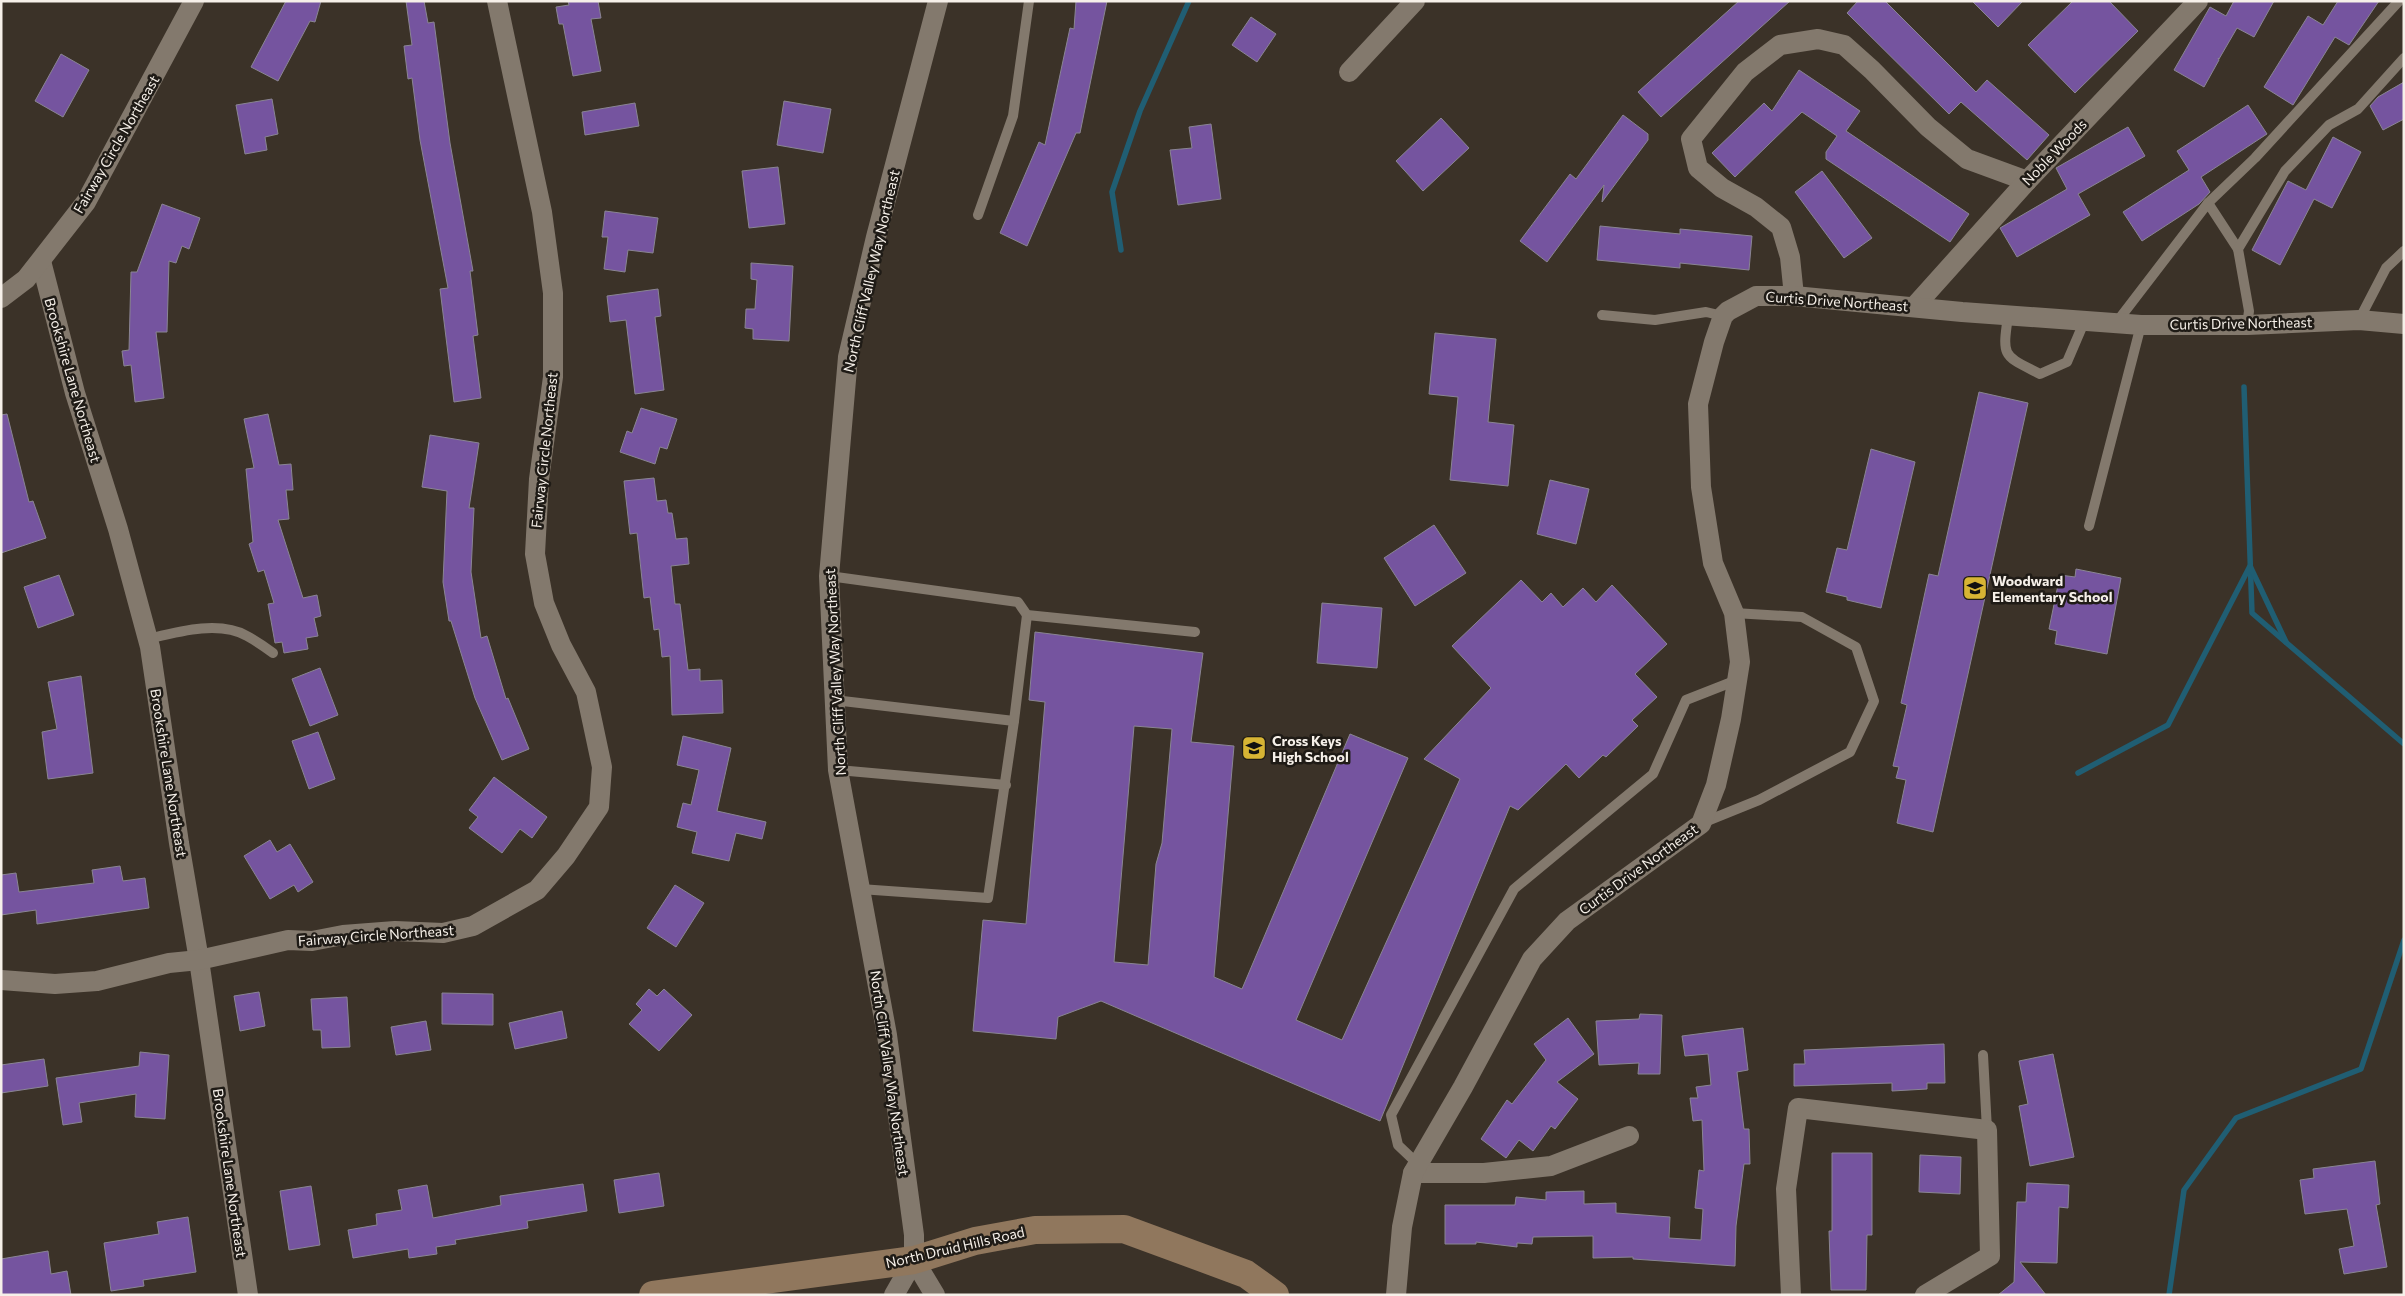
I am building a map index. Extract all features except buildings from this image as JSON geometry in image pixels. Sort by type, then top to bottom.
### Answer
[{"type":"main road","name":"North Druid Hills Road","points":[[653,1295],[914,1260],[976,1240],[1035,1230],[1124,1229],[1246,1274],[1275,1295]]},
{"type":"street","name":"Fairway Circle Northeast","points":[[1,298],[26,279],[86,202],[194,1]]},
{"type":"street","name":"Fairway Circle Northeast","points":[[1,980],[55,984],[97,981],[169,964],[199,960],[288,940],[312,941],[343,935],[396,931],[443,933],[473,926],[538,890],[566,856],[599,807],[602,768],[586,692],[561,645],[544,603],[535,554],[539,479],[553,377],[553,293],[542,212],[498,1]]},
{"type":"street","name":"North Cliff Valley Way Northeast","points":[[914,1260],[914,1235],[887,1035],[838,770],[829,576],[848,357],[876,237],[938,1]]},
{"type":"street","points":[[1349,72],[1415,1]]},
{"type":"street","name":"Noble Woods","points":[[1914,307],[2027,180],[2198,1]]},
{"type":"street","points":[[1794,296],[1790,257],[1781,227],[1756,207],[1722,188],[1698,168],[1691,138],[1745,72],[1780,45],[1818,39],[1844,45],[1872,70],[1928,127],[1967,159],[2027,180]]},
{"type":"street","name":"Brookshire Lane Northeast","points":[[41,261],[75,393],[118,529],[148,639],[199,960],[248,1295]]},
{"type":"street","name":"Curtis Drive Northeast","points":[[1396,1295],[1402,1228],[1415,1168],[1463,1087],[1532,959],[1567,921],[1701,824],[1716,785],[1740,662],[1734,613],[1714,562],[1701,487],[1698,404],[1723,316],[1728,311],[1756,296],[1794,296],[2008,316],[2142,325],[2247,325],[2359,320],[2404,324]]},
{"type":"street","points":[[1791,1295],[1786,1189],[1798,1108],[1987,1130],[1990,1256],[1925,1295]]},
{"type":"street","points":[[1415,1168],[1484,1173],[1551,1166],[1629,1136]]},
{"type":"street","points":[[894,1295],[914,1260],[935,1295]]},
{"type":"lane","points":[[978,215],[1013,116],[1029,1]]},
{"type":"lane","points":[[2116,323],[2208,203],[2255,158],[2399,1]]},
{"type":"lane","points":[[2238,250],[2285,171],[2329,125],[2358,109],[2404,58]]},
{"type":"lane","points":[[2208,203],[2238,250],[2249,311],[2247,325]]},
{"type":"lane","points":[[2359,320],[2386,268],[2404,251]]},
{"type":"lane","points":[[1602,315],[1655,320],[1706,312],[1723,316]]},
{"type":"lane","points":[[2008,316],[2003,345],[2010,358],[2040,374],[2067,362],[2085,320]]},
{"type":"lane","points":[[2089,526],[2142,325]]},
{"type":"lane","points":[[829,576],[1018,602],[1027,614],[1006,784],[988,898],[860,889]]},
{"type":"lane","points":[[1701,824],[1759,800],[1850,752],[1874,701],[1856,647],[1802,617],[1734,613]]},
{"type":"lane","points":[[1027,614],[1196,632]]},
{"type":"lane","points":[[148,639],[184,630],[214,628],[246,634],[273,653]]},
{"type":"lane","points":[[1415,1168],[1398,1145],[1391,1116],[1514,889],[1653,774],[1686,700],[1737,680]]},
{"type":"lane","points":[[834,700],[1014,721]]},
{"type":"lane","points":[[838,770],[1006,784]]},
{"type":"lane","points":[[1982,1055],[1987,1130]]},
{"type":"waterway","points":[[1121,250],[1112,192],[1140,111],[1189,1]]},
{"type":"waterway","points":[[2244,387],[2252,613],[2404,744]]},
{"type":"waterway","points":[[2078,773],[2168,725],[2250,566],[2286,642]]},
{"type":"waterway","points":[[2169,1295],[2184,1190],[2236,1118],[2361,1069],[2404,940]]},
{"type":"place","name":"Woodward Elementary School","points":[[1975,588]]},
{"type":"place","name":"Cross Keys High School","points":[[1254,748]]}]
